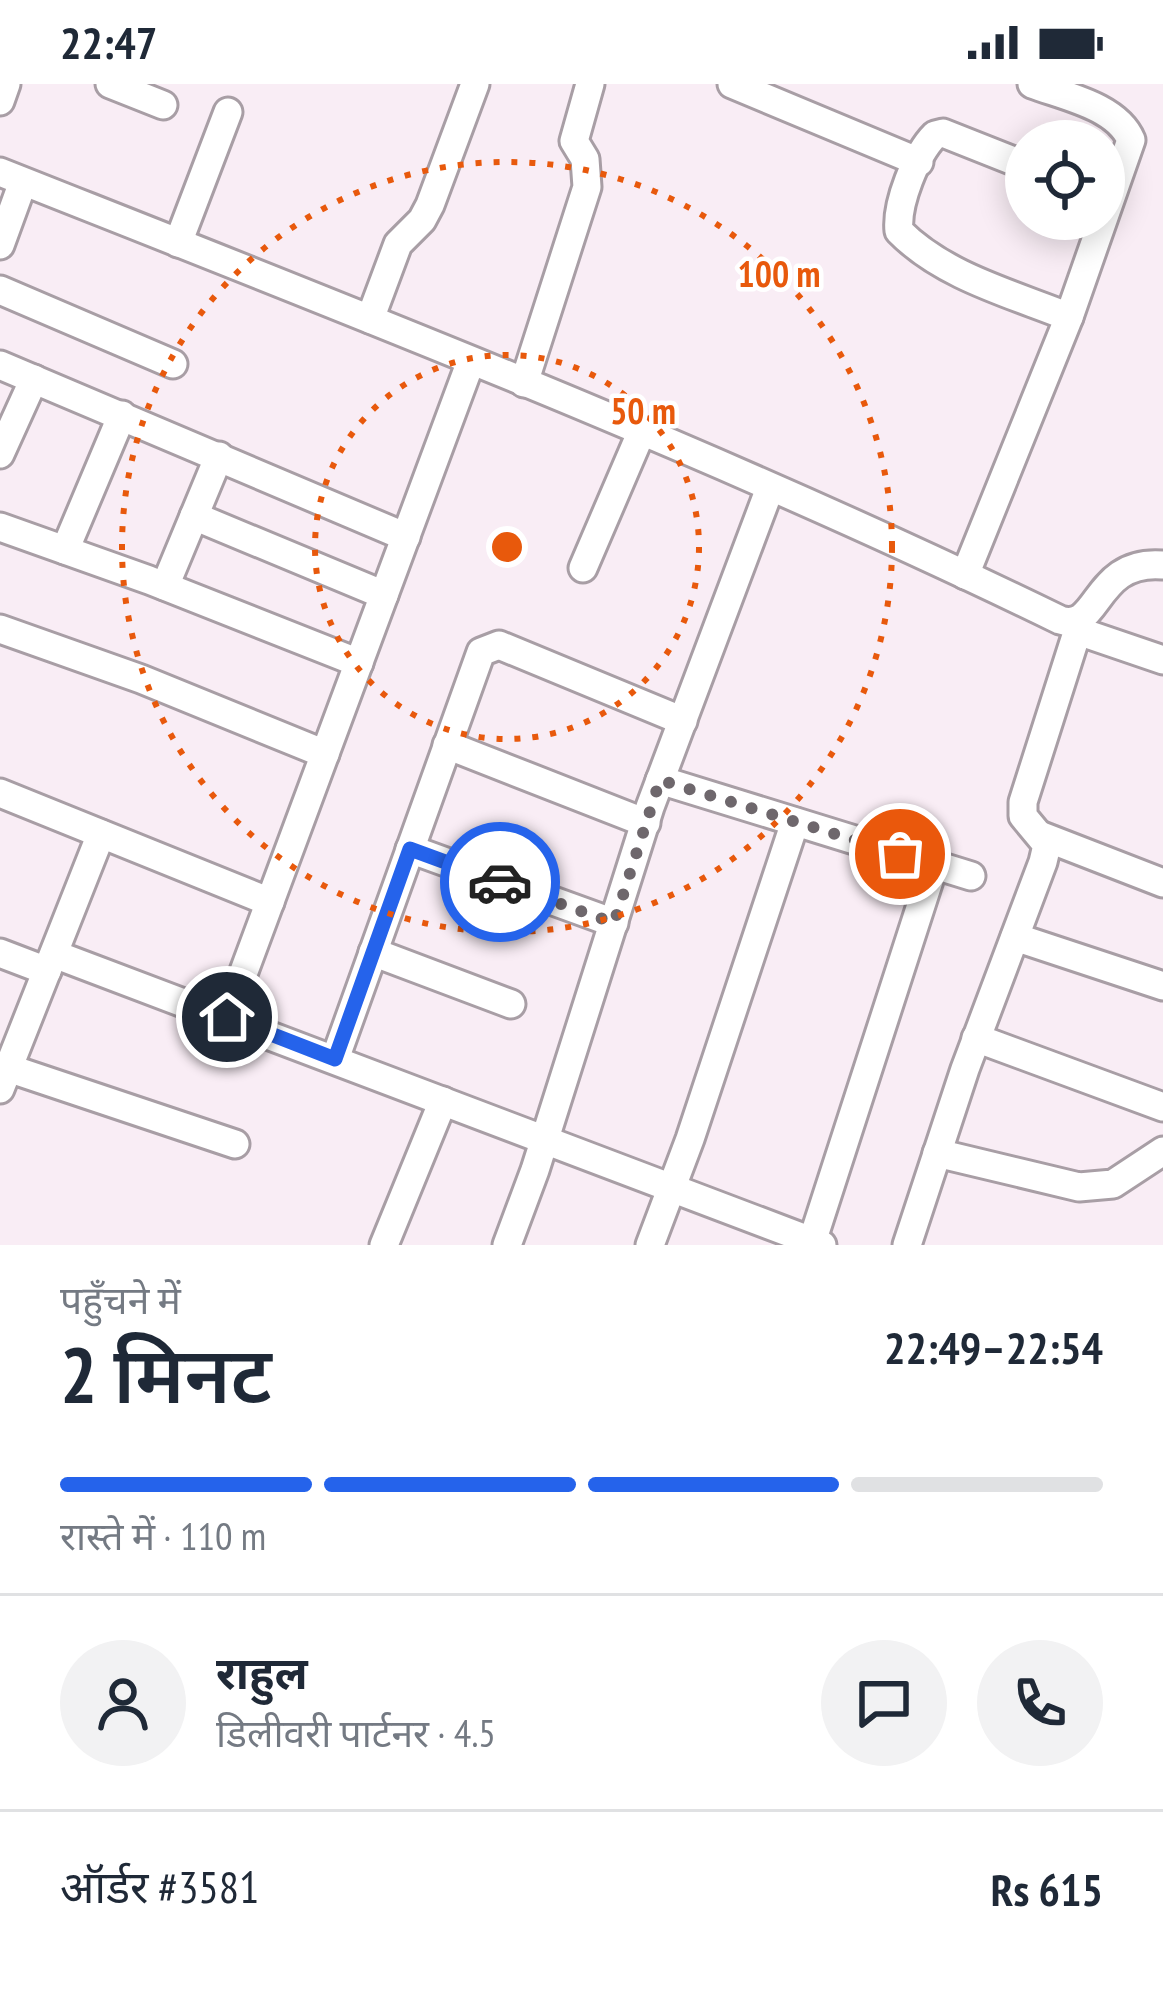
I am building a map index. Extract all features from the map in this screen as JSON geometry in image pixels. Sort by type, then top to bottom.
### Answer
[{"type":"street","points":[[0,101],[6,84]]},
{"type":"street","points":[[110,84],[163,105]]},
{"type":"street","points":[[370,320],[398,244],[430,205],[475,84]]},
{"type":"street","points":[[524,383],[587,187],[585,159],[574,141],[590,84]]},
{"type":"street","points":[[732,84],[919,162]]},
{"type":"street","points":[[791,111],[802,84]]},
{"type":"street","points":[[1032,84],[1095,108],[1113,120]]},
{"type":"street","points":[[178,243],[228,112]]},
{"type":"street","points":[[1005,158],[944,133],[929,140],[898,231],[968,276],[1069,316]]},
{"type":"street","points":[[0,245],[11,177],[524,383],[1060,620],[1163,660]]},
{"type":"street","points":[[964,575],[1069,316],[1094,240]]},
{"type":"street","points":[[0,290],[173,364]]},
{"type":"street","points":[[227,1017],[471,361]]},
{"type":"street","points":[[0,365],[406,537]]},
{"type":"street","points":[[0,454],[34,379]]},
{"type":"street","points":[[64,550],[122,415]]},
{"type":"street","points":[[584,568],[641,433]]},
{"type":"street","points":[[165,586],[219,456]]},
{"type":"street","points":[[507,1245],[660,780],[770,488]]},
{"type":"street","points":[[194,516],[384,595]]},
{"type":"street","points":[[0,527],[358,663]]},
{"type":"street","points":[[907,1245],[976,1038],[1043,862],[1046,845],[1023,816],[1022,802],[1079,625],[1110,580],[1125,569],[1143,563],[1163,565]]},
{"type":"street","points":[[0,629],[141,679],[325,754]]},
{"type":"street","points":[[335,1059],[481,652],[499,645],[683,721]]},
{"type":"street","points":[[447,745],[646,823]]},
{"type":"street","points":[[660,780],[971,876]]},
{"type":"street","points":[[0,794],[270,902]]},
{"type":"street","points":[[650,1245],[795,822]]},
{"type":"street","points":[[101,834],[4,1078],[235,1144]]},
{"type":"street","points":[[1042,836],[1163,883]]},
{"type":"street","points":[[410,849],[614,923]]},
{"type":"street","points":[[0,952],[50,962],[227,1017],[817,1244],[934,865]]},
{"type":"street","points":[[1015,938],[1163,986]]},
{"type":"street","points":[[373,952],[511,1004]]},
{"type":"street","points":[[976,1038],[1163,1107]]},
{"type":"street","points":[[383,1245],[442,1101]]},
{"type":"street","points":[[937,1154],[1079,1187],[1113,1184],[1163,1151]]},
{"type":"way so far","points":[[500,882],[614,923],[660,780],[900,854]]},
{"type":"route","points":[[227,1017],[335,1059],[410,849],[500,882]]}]
